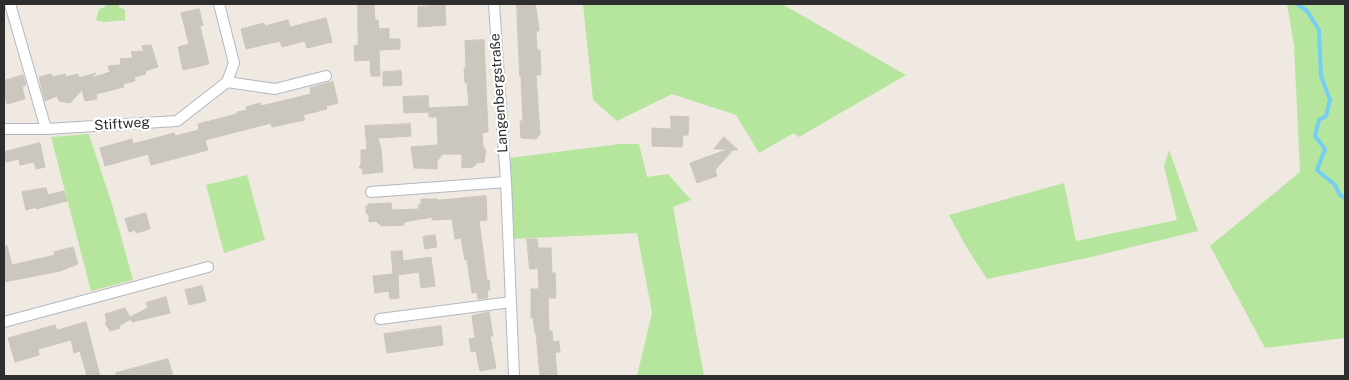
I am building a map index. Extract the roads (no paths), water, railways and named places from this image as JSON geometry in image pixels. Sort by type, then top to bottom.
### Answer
[{"type":"street","points":[[10,4],[46,129]]},
{"type":"street","points":[[219,4],[234,63],[227,82],[275,89],[326,76]]},
{"type":"street","name":"Langenbergstraße","points":[[494,4],[506,182],[514,376]]},
{"type":"street","name":"Stiftweg","points":[[4,129],[46,129],[178,121],[227,82]]},
{"type":"street","points":[[371,192],[506,182]]},
{"type":"street","points":[[4,322],[208,267]]},
{"type":"street","points":[[380,319],[511,302]]},
{"type":"waterway","points":[[1297,4],[1307,11],[1319,30],[1321,76],[1330,100],[1326,116],[1319,120],[1315,136],[1325,149],[1317,170],[1335,185],[1340,195],[1345,198]]}]
